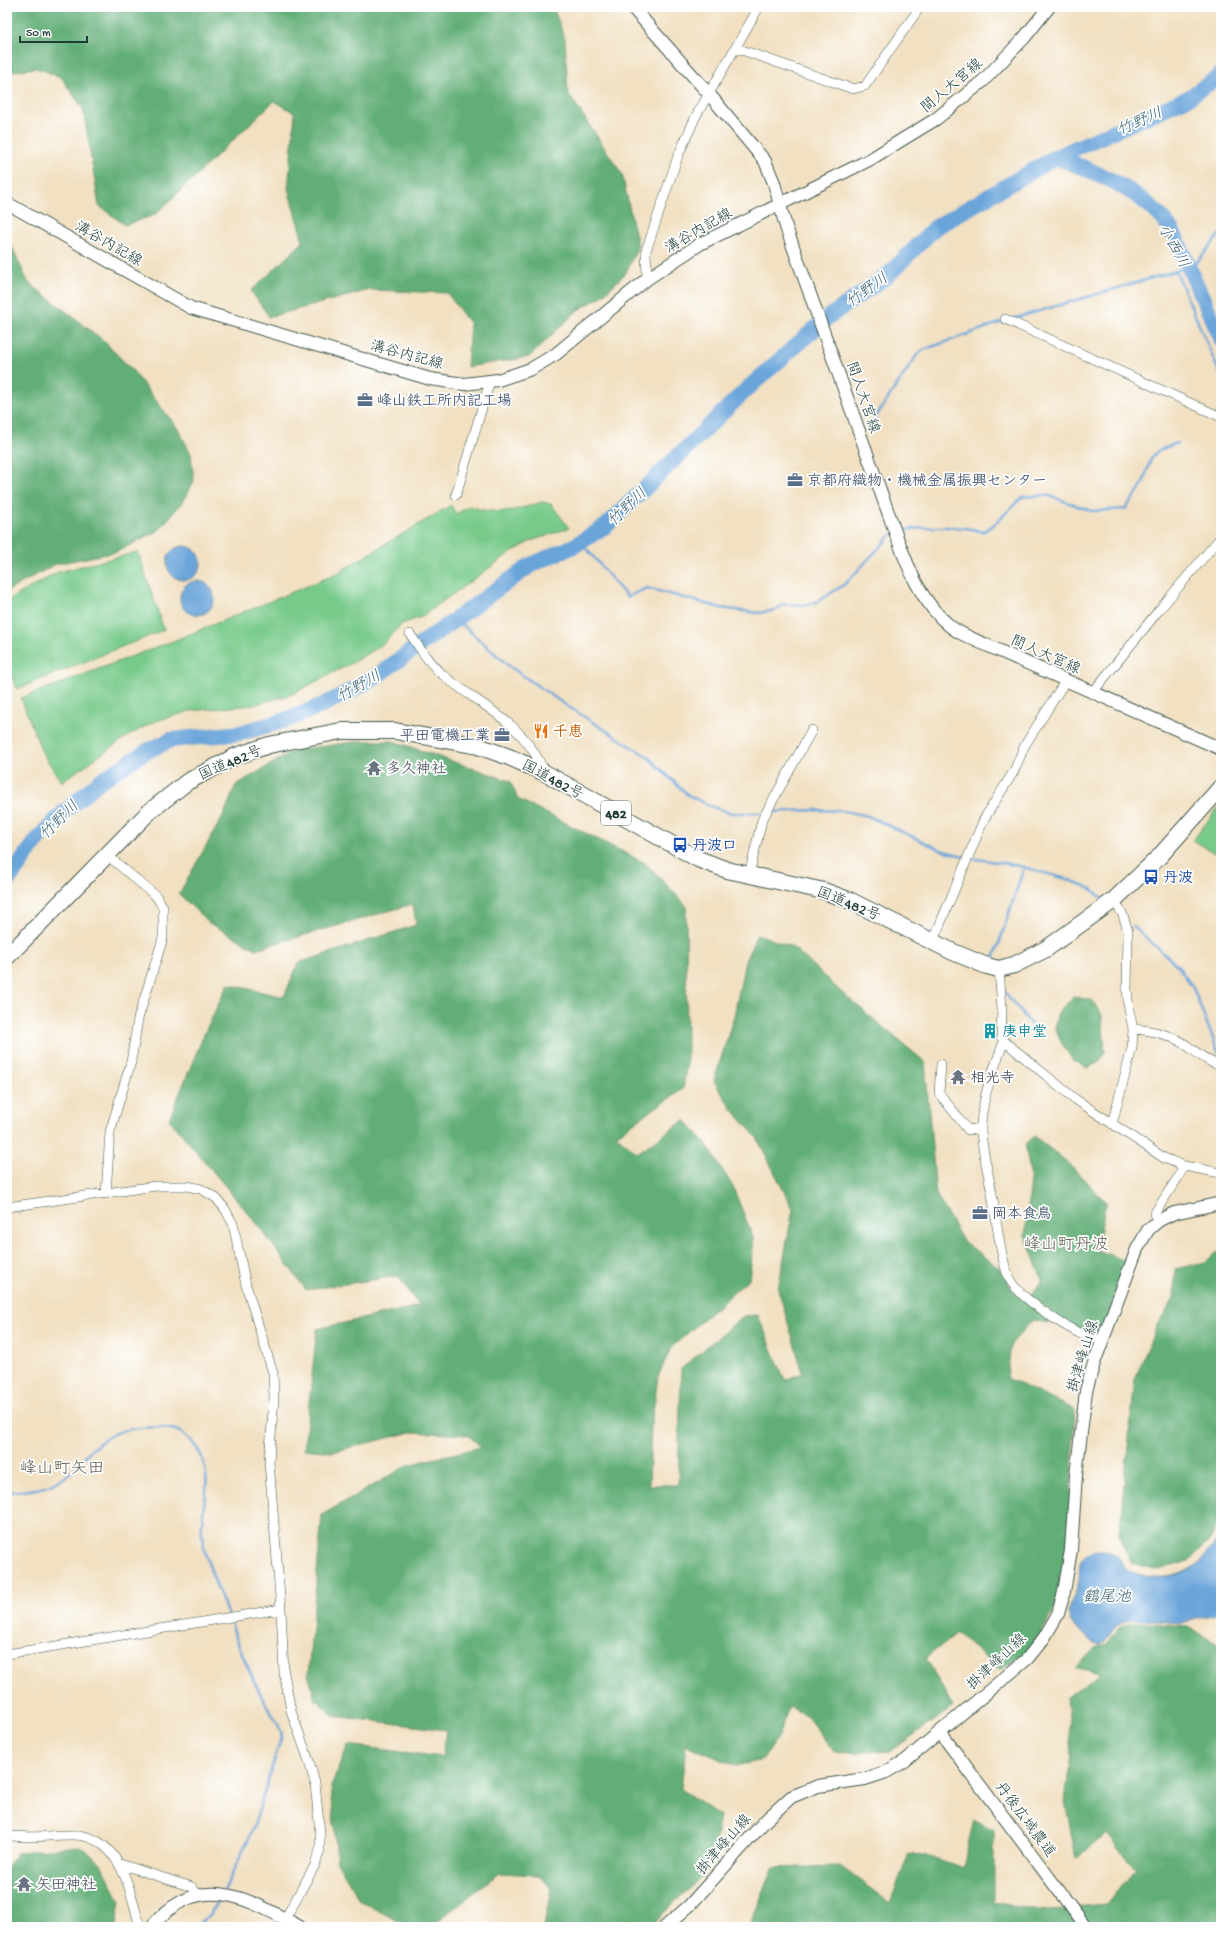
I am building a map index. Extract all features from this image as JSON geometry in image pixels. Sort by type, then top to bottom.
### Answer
[{"type":"highway","name":"国道482号","points":[[7,957],[167,796],[207,770],[236,756],[269,745],[353,730],[395,731],[478,746],[532,766],[698,859],[727,870],[824,891],[851,901],[933,941],[998,970]]},
{"type":"highway","points":[[998,970],[1014,965],[1046,949],[1114,900],[1159,858],[1221,787]]},
{"type":"main road","points":[[632,7],[709,94],[765,161],[781,204]]},
{"type":"main road","name":"間人大宮線","points":[[1049,7],[1024,38],[983,81],[936,119],[880,154],[781,204],[786,227],[911,574],[935,612],[952,628],[1221,749]]},
{"type":"main road","name":"溝谷内記線","points":[[7,203],[191,308],[430,379],[464,384],[490,381],[531,368],[556,354],[647,279],[700,244],[781,204]]},
{"type":"main road","name":"掛津峰山線","points":[[666,1927],[689,1906],[766,1820],[792,1797],[818,1786],[865,1778],[886,1772],[905,1761],[1027,1659],[1044,1638],[1058,1614],[1064,1592],[1070,1550],[1076,1475],[1086,1391],[1103,1340],[1137,1249],[1148,1230],[1158,1221],[1174,1213],[1221,1203]]},
{"type":"main road","name":"丹後広域農道","points":[[940,1732],[1086,1927]]},
{"type":"main road","points":[[151,1927],[172,1906],[188,1897],[215,1894],[230,1895],[248,1900],[300,1927]]},
{"type":"street","points":[[647,279],[646,251],[678,156],[696,116],[759,7]]},
{"type":"street","points":[[736,48],[853,89],[865,86],[920,7]]},
{"type":"street","points":[[1006,319],[1221,417]]},
{"type":"street","points":[[456,495],[490,381]]},
{"type":"street","points":[[1093,692],[1159,610],[1221,537]]},
{"type":"street","points":[[410,634],[433,666],[444,676],[504,718],[522,736],[541,762],[545,773]]},
{"type":"street","points":[[933,941],[984,819],[1014,771],[1025,745],[1066,680]]},
{"type":"street","points":[[749,874],[762,820],[812,730]]},
{"type":"street","points":[[106,1194],[110,1132],[131,1062],[138,1019],[163,938],[163,907],[156,896],[107,855]]},
{"type":"street","points":[[1112,1124],[1132,1048],[1133,1029],[1127,990],[1128,931],[1123,915],[1114,900]]},
{"type":"street","points":[[998,970],[1002,1008],[1001,1037],[1004,1041],[1075,1099],[1164,1158],[1184,1166],[1221,1173]]},
{"type":"street","points":[[1133,1029],[1153,1030],[1178,1040],[1220,1066]]},
{"type":"street","points":[[1004,1041],[986,1092],[981,1128],[999,1237],[1009,1278],[1026,1298],[1062,1323],[1081,1334],[1103,1340]]},
{"type":"street","points":[[941,1064],[939,1093],[968,1130],[981,1128]]},
{"type":"street","points":[[1158,1221],[1154,1214],[1184,1166]]},
{"type":"street","points":[[7,1207],[156,1186],[187,1186],[201,1189],[216,1198],[225,1209],[233,1224],[246,1285],[273,1373],[274,1398],[268,1462],[284,1673],[291,1711],[309,1761],[315,1783],[320,1833],[320,1850],[316,1865],[286,1919]]},
{"type":"street","points":[[7,1654],[280,1609]]},
{"type":"street","points":[[7,1836],[16,1837],[74,1834],[89,1836],[104,1844],[120,1864],[129,1886],[140,1927]]},
{"type":"street","points":[[120,1864],[192,1887],[198,1895]]},
{"type":"green space","points":[[7,7],[553,7],[565,39],[568,93],[622,174],[638,246],[626,273],[601,297],[578,310],[529,357],[467,367],[470,324],[447,293],[370,290],[269,317],[251,291],[303,242],[288,189],[295,113],[274,101],[155,215],[125,225],[99,206],[83,109],[61,77],[36,68],[7,72]]},
{"type":"green space","points":[[7,236],[28,282],[103,340],[133,371],[179,430],[191,454],[194,481],[181,504],[158,531],[116,552],[56,564],[7,591]]},
{"type":"green space","points":[[542,502],[551,504],[569,528],[531,541],[506,556],[421,617],[402,624],[384,643],[354,662],[290,695],[253,705],[190,711],[153,722],[125,738],[61,782],[42,752],[21,698],[173,641],[334,575],[451,505],[456,514],[469,506],[498,512],[523,508]]},
{"type":"green space","points":[[138,552],[164,630],[17,689],[7,667],[7,601],[58,572]]},
{"type":"green space","points":[[361,741],[393,741],[510,781],[518,799],[645,863],[686,905],[687,1062],[683,1089],[616,1135],[637,1153],[685,1120],[705,1142],[733,1187],[754,1240],[749,1279],[671,1348],[658,1377],[651,1426],[649,1485],[678,1485],[681,1369],[743,1316],[758,1315],[785,1380],[803,1373],[778,1289],[793,1209],[757,1138],[731,1108],[714,1081],[734,1016],[745,961],[757,934],[793,947],[841,992],[925,1062],[936,1194],[963,1241],[999,1268],[1015,1293],[1052,1320],[1048,1323],[1033,1320],[1011,1344],[1007,1378],[1075,1410],[1068,1538],[1059,1592],[1054,1611],[1040,1635],[1022,1656],[999,1670],[957,1633],[926,1658],[953,1707],[891,1751],[835,1753],[805,1714],[789,1707],[778,1736],[763,1760],[736,1766],[686,1745],[681,1789],[720,1816],[715,1843],[701,1877],[649,1927],[544,1927],[551,1888],[538,1875],[499,1873],[430,1927],[409,1927],[360,1901],[337,1862],[331,1786],[348,1745],[442,1757],[446,1730],[334,1716],[315,1699],[308,1674],[322,1515],[408,1465],[481,1447],[468,1435],[411,1432],[333,1452],[304,1449],[317,1329],[419,1306],[398,1276],[306,1290],[258,1225],[169,1119],[205,1032],[228,984],[284,997],[298,963],[416,925],[413,904],[256,949],[209,923],[179,894],[224,814],[236,785],[295,750]]},
{"type":"green space","points":[[1221,804],[1221,857],[1193,840]]},
{"type":"green space","points":[[1073,997],[1092,1000],[1102,1016],[1105,1052],[1098,1063],[1087,1068],[1073,1061],[1061,1042],[1055,1028],[1057,1014]]},
{"type":"green space","points":[[1034,1136],[1066,1161],[1106,1202],[1097,1250],[1129,1262],[1102,1331],[1094,1333],[1085,1332],[1075,1328],[1055,1315],[1031,1296],[1042,1280],[1025,1235],[1031,1179],[1025,1144]]},
{"type":"green space","points":[[1218,1252],[1221,1253],[1221,1517],[1210,1540],[1189,1561],[1158,1570],[1132,1563],[1119,1534],[1135,1379],[1157,1325],[1174,1299],[1175,1269],[1205,1262]]},
{"type":"green space","points":[[1132,1622],[1186,1626],[1221,1646],[1221,1927],[749,1927],[773,1868],[840,1866],[890,1903],[909,1853],[938,1859],[963,1868],[974,1819],[994,1830],[994,1902],[1038,1911],[1107,1905],[1136,1869],[1107,1834],[1076,1858],[1065,1802],[1071,1753],[1066,1697],[1101,1673],[1076,1668],[1095,1648],[1107,1644],[1119,1628]]},
{"type":"green space","points":[[80,1846],[101,1863],[120,1901],[116,1927],[7,1927],[7,1866],[17,1853]]},
{"type":"water","points":[[184,546],[190,547],[196,551],[200,557],[200,569],[196,575],[190,579],[184,580],[178,579],[172,575],[168,569],[167,563],[168,557],[172,551],[178,547]]},
{"type":"water","points":[[197,581],[209,586],[214,598],[209,610],[197,615],[185,610],[180,598],[185,586]]},
{"type":"water","name":"鶴尾池","points":[[1221,1532],[1220,1613],[1181,1623],[1131,1619],[1116,1626],[1105,1641],[1100,1645],[1086,1637],[1074,1626],[1068,1614],[1069,1608],[1077,1588],[1080,1563],[1086,1555],[1099,1551],[1109,1552],[1118,1557],[1122,1562],[1124,1569],[1140,1575],[1168,1577],[1193,1567],[1213,1546]]},
{"type":"waterway","name":"竹野川","points":[[7,882],[37,840],[64,812],[100,781],[147,751],[171,740],[240,733],[286,720],[321,706],[371,680],[531,565],[574,546],[606,526],[747,389],[827,318],[887,276],[936,227],[1056,157],[1188,98],[1221,75]]},
{"type":"waterway","name":"小西川","points":[[1056,157],[1087,169],[1118,184],[1146,203],[1169,226],[1181,248],[1221,339]]},
{"type":"waterway","points":[[1012,319],[1176,271],[1197,262],[1221,233]]},
{"type":"waterway","points":[[1176,271],[1221,376]]},
{"type":"waterway","points":[[867,430],[917,355],[923,350],[1005,321]]},
{"type":"waterway","points":[[898,531],[930,527],[953,527],[974,529],[983,532],[997,522],[1022,497],[1047,495],[1092,511],[1125,509],[1143,483],[1152,457],[1160,450],[1177,443]]},
{"type":"waterway","points":[[581,542],[627,597],[647,588],[721,608],[758,613],[776,610],[784,604],[806,605],[817,602],[845,584],[892,534]]},
{"type":"waterway","points":[[456,619],[509,666],[564,704],[648,757],[688,795],[710,806],[731,813],[763,813]]},
{"type":"waterway","points":[[768,812],[815,810],[844,811],[868,816],[941,850],[966,857]]},
{"type":"waterway","points":[[971,858],[1015,865],[1067,879],[1092,889],[1105,901]]},
{"type":"waterway","points":[[993,962],[1024,867]]},
{"type":"waterway","points":[[1133,926],[1178,966],[1193,988],[1221,1059]]},
{"type":"waterway","points":[[1004,991],[1034,1028]]},
{"type":"waterway","points":[[7,1492],[26,1491],[51,1485],[67,1476],[92,1449],[116,1433],[125,1430],[155,1427],[180,1432],[193,1443],[200,1453],[204,1463],[206,1493],[202,1518],[202,1535],[209,1566],[228,1616]]},
{"type":"waterway","points":[[224,1891],[253,1829],[282,1735],[253,1679],[240,1649],[230,1620]]},
{"type":"waterway","points":[[196,1927],[210,1914],[220,1899]]},
{"type":"place","name":"峰山鉄工所内記工場","points":[[365,400]]},
{"type":"place","name":"京都府織物・機械金属振興センター","points":[[795,480]]},
{"type":"place","name":"千恵","points":[[541,731]]},
{"type":"place","name":"平田電機工業","points":[[502,735]]},
{"type":"place","name":"多久神社","points":[[374,768]]},
{"type":"place","name":"丹波口","points":[[680,845]]},
{"type":"place","name":"丹波","points":[[1151,877]]},
{"type":"place","name":"庚申堂","points":[[990,1031]]},
{"type":"place","name":"相光寺","points":[[958,1077]]},
{"type":"place","name":"岡本食鳥","points":[[980,1213]]},
{"type":"place","name":"矢田神社","points":[[24,1884]]},
{"type":"district","name":"峰山町丹波","points":[[1066,1243]]},
{"type":"district","name":"峰山町矢田","points":[[62,1467]]}]
